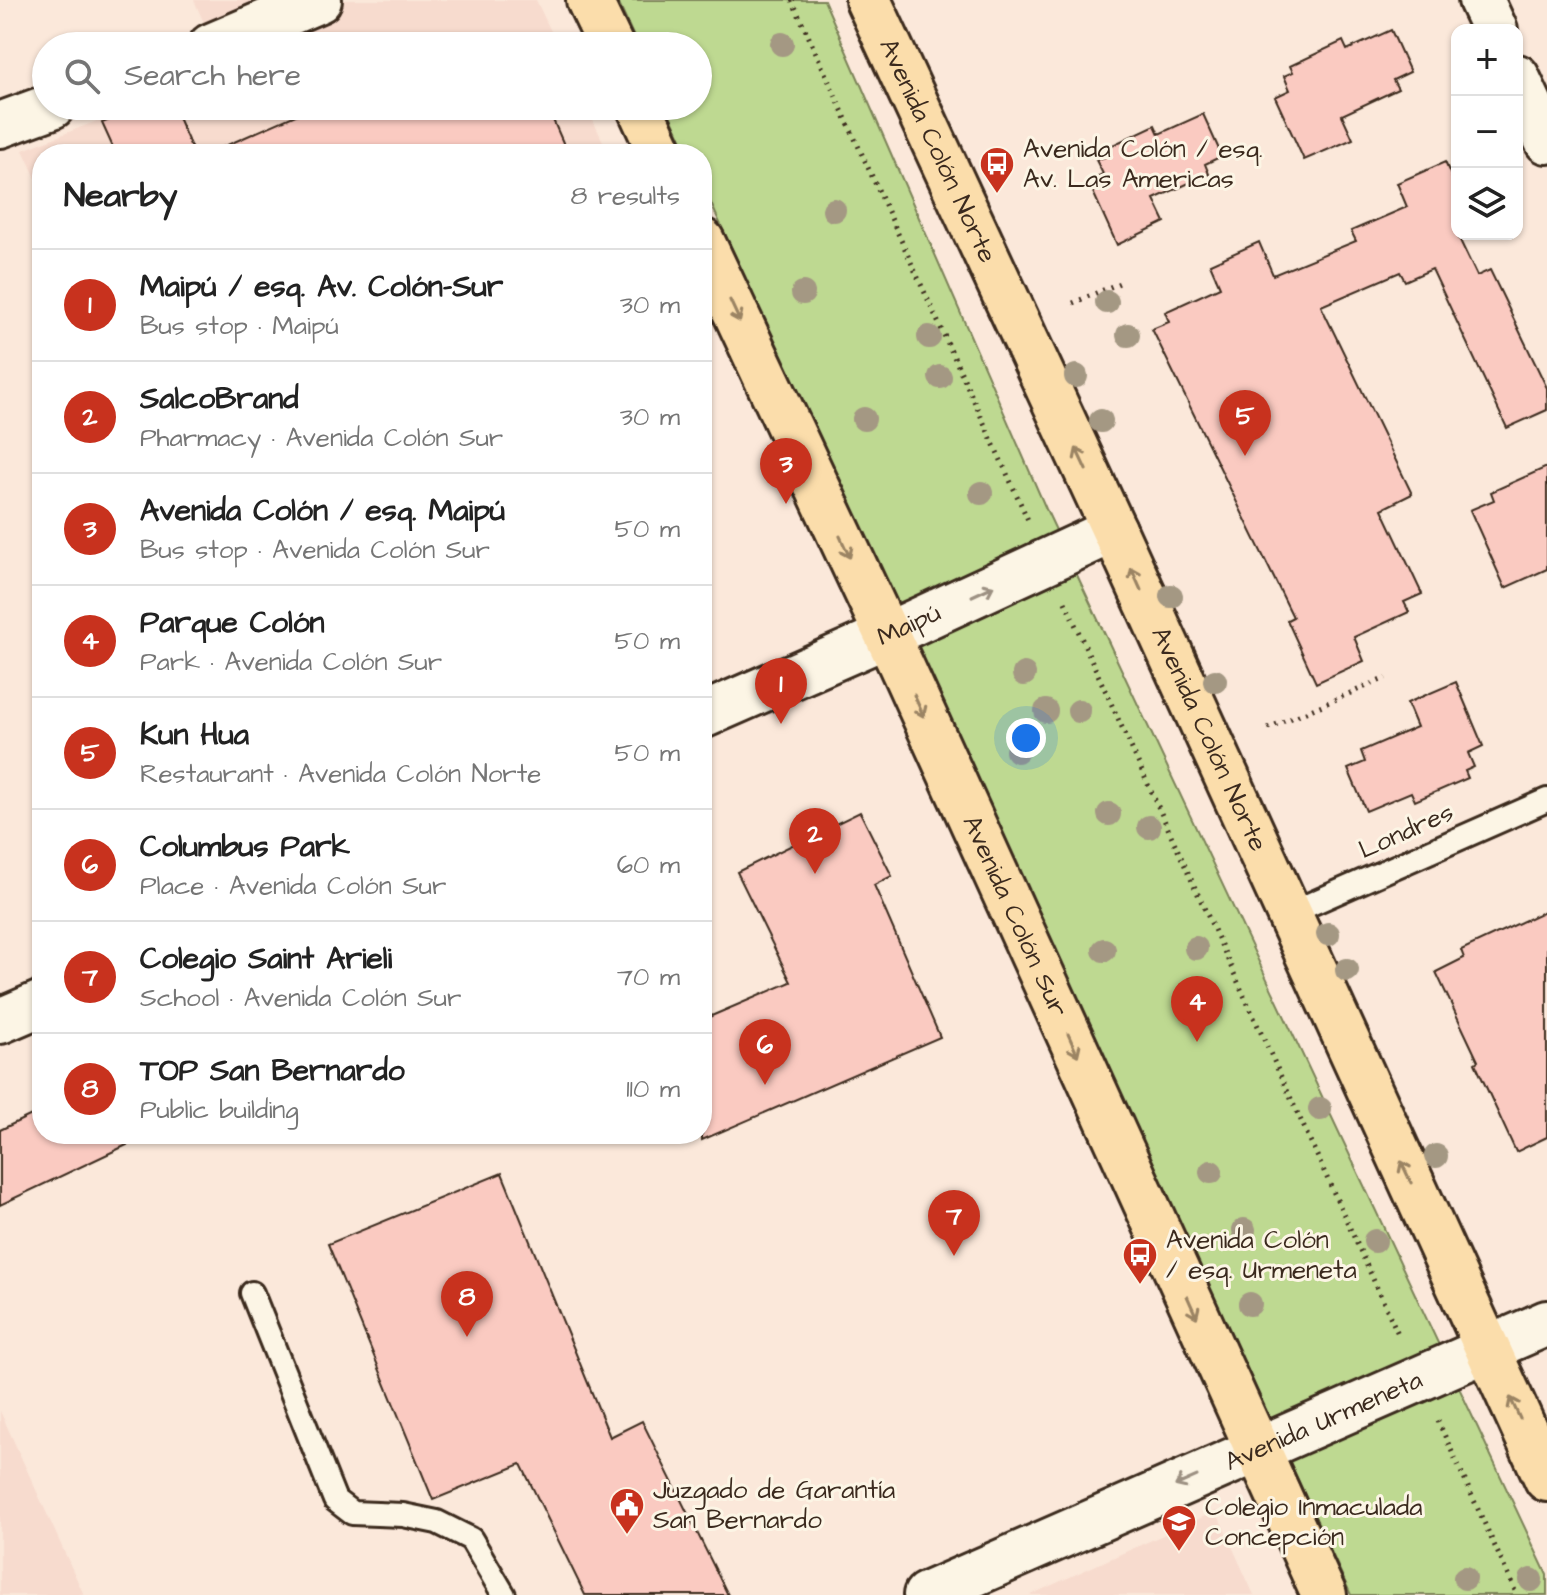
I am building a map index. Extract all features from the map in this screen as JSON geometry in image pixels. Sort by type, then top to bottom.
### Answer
[{"type":"main road","points":[[244,32],[319,0]]},
{"type":"main road","points":[[589,0],[604,32]]},
{"type":"main road","name":"Avenida Colón Norte","points":[[868,0],[1114,530],[1547,1479]]},
{"type":"main road","points":[[1481,0],[1492,24]]},
{"type":"main road","points":[[1523,90],[1547,141]]},
{"type":"main road","points":[[0,125],[32,113]]},
{"type":"main road","points":[[645,120],[656,144]]},
{"type":"main road","name":"Avenida Colón Sur","points":[[712,262],[887,635],[1324,1595]]},
{"type":"main road","name":"Maipú","points":[[712,712],[1114,530]]},
{"type":"main road","points":[[0,1021],[32,1007]]},
{"type":"main road","name":"Avenida Urmeneta","points":[[926,1595],[1547,1323]]},
{"type":"lane","name":"Londres","points":[[1288,914],[1547,800]]},
{"type":"lane","points":[[252,1293],[335,1500],[352,1513],[403,1515],[437,1522],[471,1539],[504,1595]]},
{"type":"path","points":[[792,0],[1517,1595]]},
{"type":"path","points":[[1073,303],[1124,281]]},
{"type":"path","points":[[1268,728],[1386,678]]},
{"type":"shaded area","points":[[194,0],[536,0],[551,32],[208,32]]},
{"type":"shaded area","points":[[99,120],[593,120],[604,144],[38,144]]},
{"type":"shaded area","points":[[32,146],[32,169],[23,150]]},
{"type":"shaded area","points":[[0,1411],[84,1595],[0,1595]]},
{"type":"shaded area","name":"Colegio Inmaculada Concepción","points":[[1216,1511],[1254,1595],[1030,1595]]},
{"type":"green space","points":[[617,0],[824,0],[1046,509],[1547,1575],[1547,1595],[1351,1595],[712,206],[712,144],[683,144],[672,120],[712,120],[712,32],[632,32]]},
{"type":"building","points":[[1391,30],[1410,72],[1393,80],[1398,89],[1342,115],[1353,139],[1304,160],[1275,97],[1290,90],[1284,76],[1293,72],[1290,66],[1343,41],[1347,50]]},
{"type":"building","points":[[1203,114],[1222,156],[1205,164],[1209,174],[1154,199],[1165,222],[1117,245],[1088,181],[1103,174],[1096,160],[1105,157],[1102,150],[1155,125],[1159,134]]},
{"type":"building","points":[[109,120],[179,120],[190,144],[111,144],[102,123]]},
{"type":"building","points":[[284,120],[553,120],[564,144],[230,144]]},
{"type":"building","points":[[1445,162],[1451,176],[1451,240],[1460,240],[1477,276],[1490,270],[1547,388],[1547,410],[1507,428],[1432,269],[1405,281],[1400,272],[1321,306],[1412,494],[1382,509],[1422,594],[1404,602],[1409,612],[1354,637],[1364,661],[1316,683],[1287,620],[1293,617],[1152,329],[1169,322],[1165,312],[1220,287],[1210,264],[1259,242],[1273,275],[1356,241],[1351,231],[1407,207],[1397,183]]},
{"type":"building","points":[[1547,467],[1547,569],[1505,588],[1470,510],[1494,500],[1491,492]]},
{"type":"building","points":[[1456,682],[1483,746],[1468,753],[1474,767],[1465,771],[1468,778],[1415,801],[1411,792],[1366,811],[1348,769],[1365,762],[1361,751],[1417,727],[1407,703]]},
{"type":"building","points":[[860,812],[892,876],[874,885],[940,1037],[712,1136],[712,1016],[791,982],[737,872]]},
{"type":"building","points":[[1547,910],[1547,1137],[1516,1152],[1436,972],[1464,958],[1461,950]]},
{"type":"building","points":[[32,1115],[32,1144],[129,1144],[0,1205],[0,1130]]},
{"type":"building","points":[[502,1173],[610,1437],[642,1421],[728,1595],[585,1595],[521,1464],[433,1500],[328,1244]]},
{"type":"place","name":"Avenida Colón / esq. Av. Las Americas","points":[[997,195]]},
{"type":"place","name":"Kun Hua","points":[[1245,456]]},
{"type":"place","name":"Avenida Colón / esq. Maipú","points":[[786,504]]},
{"type":"place","name":"Maipú / esq. Av. Colón-Sur","points":[[781,724]]},
{"type":"place","name":"SalcoBrand","points":[[815,874]]},
{"type":"place","name":"Parque Colón","points":[[1197,1042]]},
{"type":"place","name":"Columbus Park","points":[[765,1085]]},
{"type":"place","name":"Colegio Saint Arieli","points":[[954,1256]]},
{"type":"place","name":"Avenida Colón / esq. Urmeneta","points":[[1140,1286]]},
{"type":"place","name":"TOP San Bernardo","points":[[467,1337]]},
{"type":"place","name":"Juzgado de Garantía San Bernardo","points":[[627,1536]]},
{"type":"place","name":"Colegio Inmaculada Concepción","points":[[1179,1553]]}]
